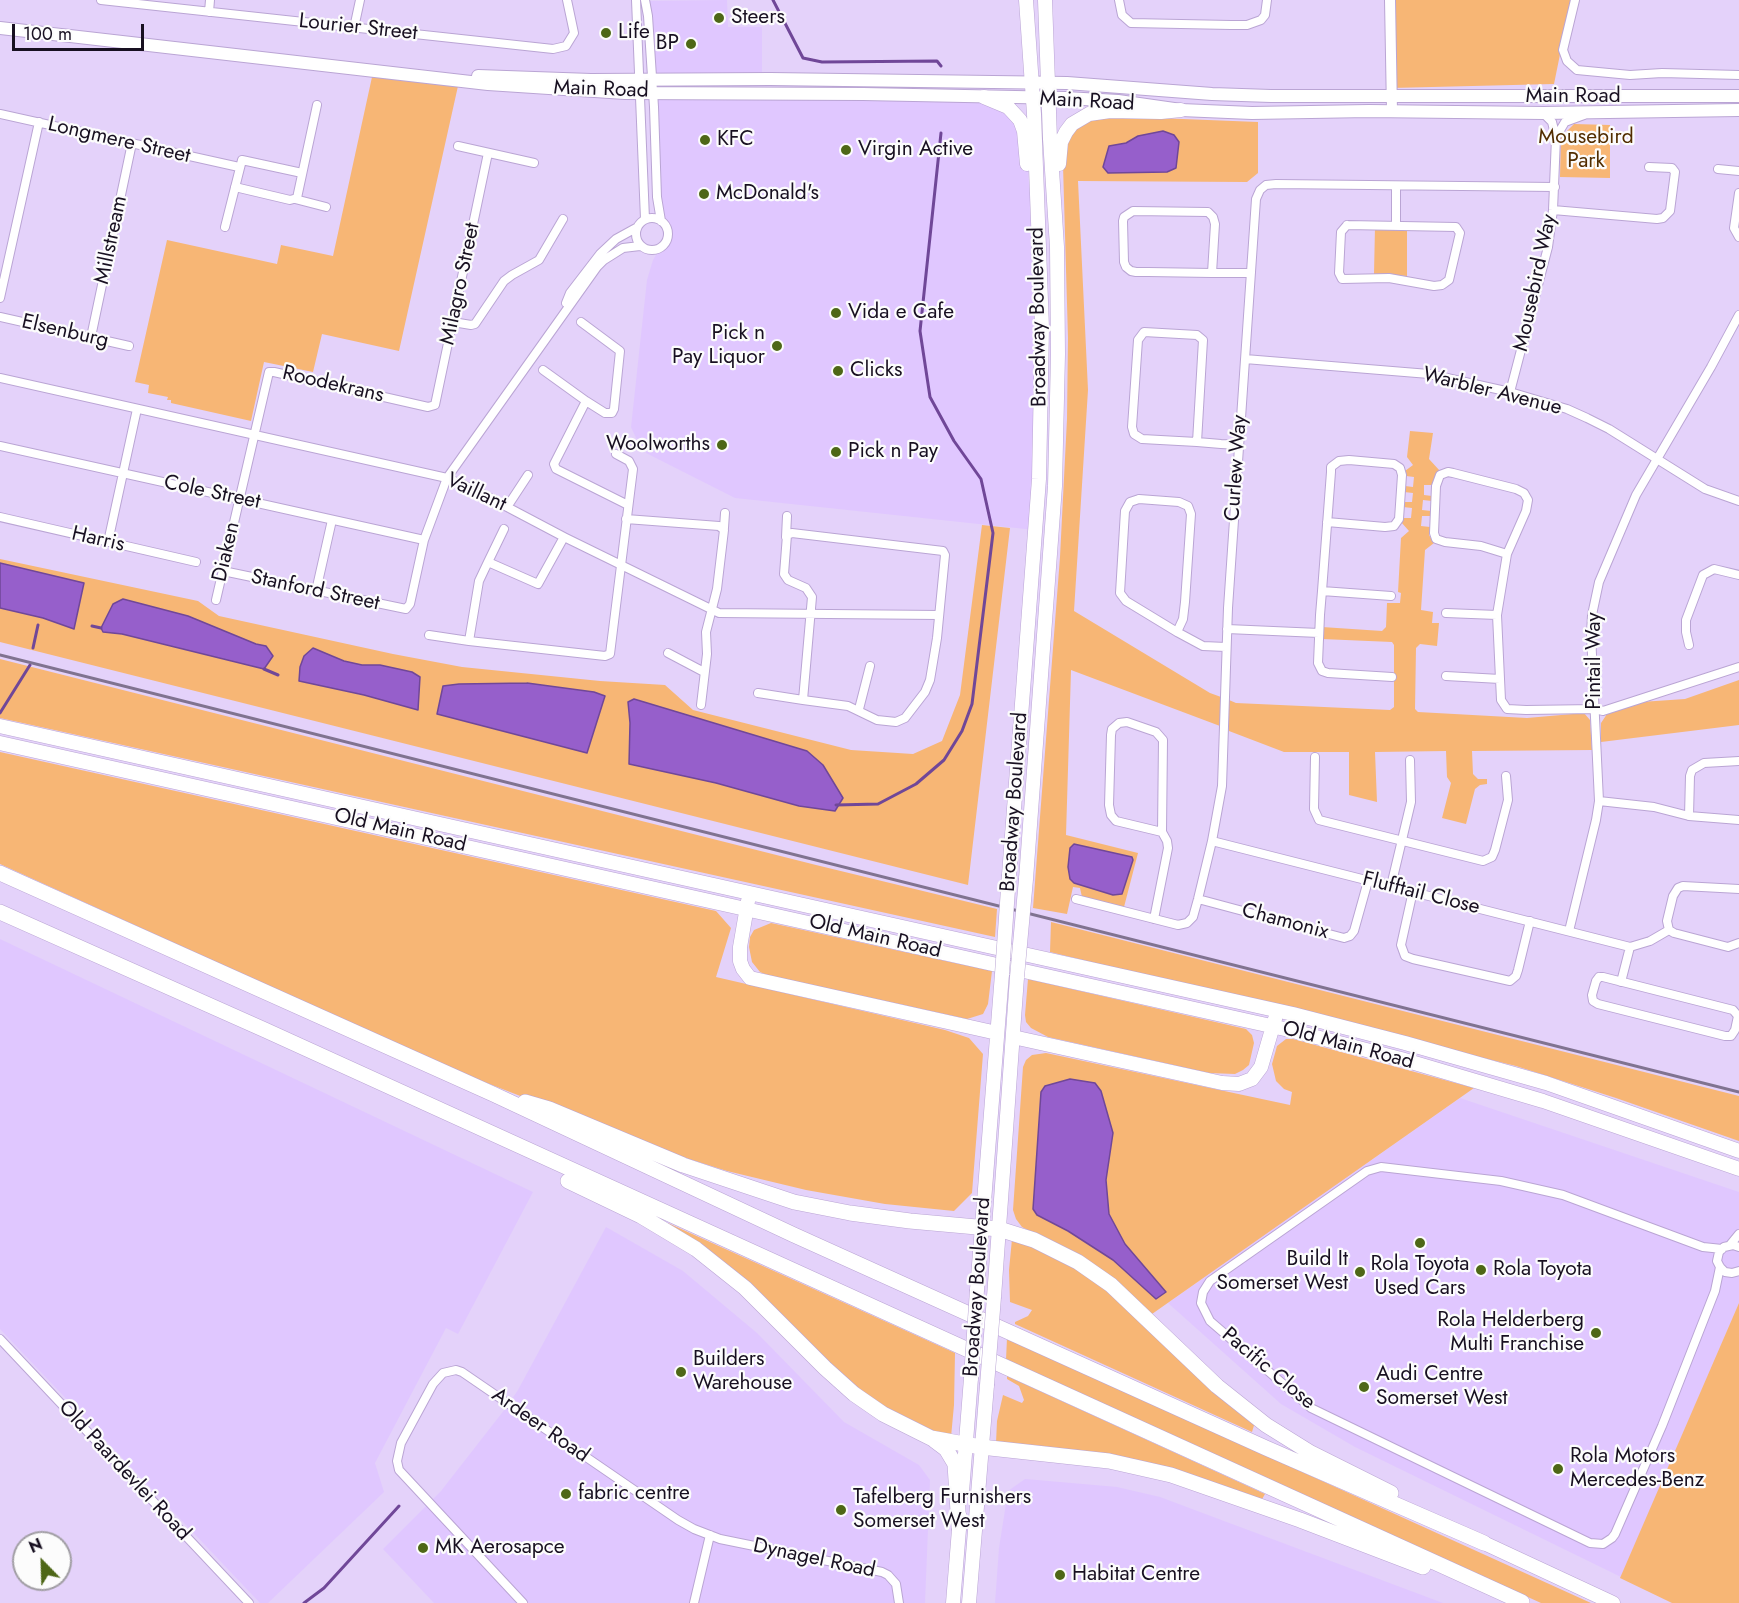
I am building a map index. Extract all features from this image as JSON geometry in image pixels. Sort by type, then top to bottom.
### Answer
[{"type":"highway","points":[[0,873],[493,1094],[805,1240],[1255,1443],[1484,1543]]},
{"type":"highway","points":[[0,912],[1523,1603]]},
{"type":"highway","points":[[493,1094],[549,1108],[683,1165],[794,1202],[849,1213],[999,1229],[1034,1240],[1095,1273],[1138,1309],[1217,1386],[1275,1431],[1334,1465],[1451,1522],[1484,1543]]},
{"type":"highway","points":[[452,1117],[481,1139],[641,1216],[690,1245],[745,1288],[854,1394],[883,1414],[931,1438],[946,1449],[955,1464],[959,1527]]},
{"type":"highway","points":[[931,1438],[981,1447],[1109,1461],[1171,1475],[1523,1603]]},
{"type":"main road","name":"Broadway Boulevard","points":[[953,1603],[1039,479],[1042,328],[1033,99],[1026,0]]},
{"type":"main road","name":"Broadway Boulevard","points":[[969,1603],[1055,486],[1058,354],[1057,247],[1045,0]]},
{"type":"main road","name":"Main Road","points":[[0,28],[507,85],[639,92],[653,86],[770,79],[1032,82],[1108,85],[1212,94],[1392,97],[1739,96]]},
{"type":"main road","name":"Main Road","points":[[435,76],[639,79],[653,86],[984,98],[1118,100],[1181,110],[1252,113],[1739,110]]},
{"type":"main road","points":[[984,98],[1008,107],[1016,114],[1022,125],[1039,252]]},
{"type":"main road","points":[[1057,247],[1061,142],[1072,124],[1095,112],[1181,110]]},
{"type":"main road","name":"Old Main Road","points":[[0,726],[1277,1010],[1546,1083],[1739,1151]]},
{"type":"main road","name":"Old Main Road","points":[[0,742],[1273,1026],[1401,1059],[1543,1101],[1739,1169]]},
{"type":"main road","points":[[749,893],[740,947],[740,961],[742,969],[750,978],[997,1033]]},
{"type":"main road","points":[[1013,1037],[1222,1083],[1239,1084],[1258,1073],[1277,1010]]},
{"type":"main road","points":[[1484,1543],[1613,1603]]},
{"type":"street","name":"Lourier Street","points":[[101,0],[553,49],[566,46],[574,33],[567,0]]},
{"type":"street","points":[[209,12],[210,0]]},
{"type":"street","points":[[354,28],[360,0]]},
{"type":"street","points":[[636,0],[645,219]]},
{"type":"street","points":[[636,228],[636,237],[640,246],[653,250],[663,246],[668,233],[661,221],[657,197],[653,86],[645,0]]},
{"type":"street","points":[[1119,0],[1120,10],[1126,20],[1136,24],[1247,25],[1261,20],[1265,15],[1267,0]]},
{"type":"street","points":[[1389,0],[1392,111]]},
{"type":"street","points":[[1575,0],[1563,50],[1567,60],[1577,70],[1630,75],[1739,75]]},
{"type":"street","points":[[295,200],[317,105]]},
{"type":"street","points":[[1556,138],[1565,122],[1593,112]]},
{"type":"street","name":"Mousebird Way","points":[[1510,392],[1548,247],[1553,210],[1556,138],[1552,122],[1543,113]]},
{"type":"street","name":"Longmere Street","points":[[0,114],[239,167],[241,161],[245,159],[302,172]]},
{"type":"street","points":[[0,298],[39,122]]},
{"type":"street","name":"Millstream","points":[[91,337],[132,144]]},
{"type":"street","points":[[458,146],[534,163]]},
{"type":"street","name":"Milagro Street","points":[[425,406],[432,407],[435,404],[489,153]]},
{"type":"street","points":[[225,227],[239,167]]},
{"type":"street","points":[[1553,210],[1663,218],[1670,211],[1675,172],[1672,168],[1649,167]]},
{"type":"street","points":[[1718,169],[1739,171]]},
{"type":"street","name":"Curlew Way","points":[[1076,899],[1178,925],[1193,917],[1198,899],[1220,804],[1224,763],[1226,647],[1239,445],[1256,199],[1263,187],[1276,184],[1555,187]]},
{"type":"street","points":[[1396,186],[1396,225]]},
{"type":"street","points":[[235,187],[326,207]]},
{"type":"street","points":[[1739,193],[1734,228],[1739,237]]},
{"type":"street","points":[[1212,273],[1215,224],[1208,212],[1133,211],[1124,217],[1124,262],[1131,271],[1212,273],[1251,273]]},
{"type":"street","points":[[584,284],[608,245],[636,228],[645,219],[653,218],[661,221]]},
{"type":"street","points":[[453,322],[471,326],[475,324],[504,281],[538,260],[563,219]]},
{"type":"street","points":[[1396,225],[1458,228],[1460,233],[1450,277],[1446,283],[1434,286],[1389,278],[1342,279],[1339,270],[1341,232],[1344,227],[1396,225]]},
{"type":"street","points":[[424,540],[447,478],[558,319],[570,293],[584,284],[604,260],[623,248],[640,246]]},
{"type":"street","name":"Pintail Way","points":[[1569,931],[1599,801],[1591,634],[1595,598],[1609,556],[1636,495],[1739,315]]},
{"type":"street","name":"Elsenburg","points":[[0,317],[129,346]]},
{"type":"street","points":[[543,370],[605,413],[609,414],[614,411],[620,354],[617,348],[581,322]]},
{"type":"street","points":[[1197,442],[1203,340],[1197,335],[1144,332],[1138,340],[1132,431],[1136,436],[1142,439],[1239,445]]},
{"type":"street","name":"Warbler Avenue","points":[[1245,359],[1436,375],[1510,392],[1567,409],[1587,418],[1609,429],[1705,489],[1739,501]]},
{"type":"street","name":"Roodekrans","points":[[254,434],[267,374],[270,371],[425,406]]},
{"type":"street","name":"Vaillant","points":[[0,378],[447,478],[473,489],[620,566],[722,614],[939,615]]},
{"type":"street","points":[[586,401],[555,458],[554,466],[628,506]]},
{"type":"street","points":[[108,542],[137,409]]},
{"type":"street","name":"Diaken","points":[[216,600],[254,434]]},
{"type":"street","name":"Cole Street","points":[[0,446],[424,540]]},
{"type":"street","points":[[429,635],[608,655],[611,651],[632,465],[627,459],[616,454]]},
{"type":"street","points":[[1327,522],[1394,526],[1399,519],[1402,475],[1400,468],[1394,464],[1349,459],[1334,464],[1331,472],[1327,522],[1319,633],[1318,663],[1322,671],[1392,676]]},
{"type":"street","points":[[1507,554],[1481,546],[1436,539],[1434,533],[1436,486],[1440,475],[1453,472],[1516,489],[1527,496],[1528,506],[1507,554],[1497,615],[1501,700],[1507,709],[1526,711],[1595,709],[1603,711],[1739,667]]},
{"type":"street","points":[[507,507],[528,475]]},
{"type":"street","points":[[1177,632],[1183,619],[1185,602],[1190,510],[1185,504],[1179,502],[1134,500],[1127,505],[1125,511],[1120,593],[1126,601],[1177,632],[1203,646],[1226,647]]},
{"type":"street","points":[[701,705],[706,633],[720,572],[726,513]]},
{"type":"street","points":[[788,516],[784,574],[788,580],[810,592],[812,615],[803,700]]},
{"type":"street","name":"Harris","points":[[0,517],[196,562]]},
{"type":"street","points":[[626,519],[724,528]]},
{"type":"street","points":[[316,591],[332,520]]},
{"type":"street","points":[[469,641],[479,581],[504,529]]},
{"type":"street","points":[[758,693],[848,706],[859,709],[872,718],[889,722],[902,721],[908,715],[925,692],[930,680],[945,555],[942,550],[792,533],[786,537]]},
{"type":"street","points":[[488,562],[538,584],[564,537]]},
{"type":"street","name":"Stanford Street","points":[[223,571],[401,610],[407,608],[410,603],[424,540]]},
{"type":"street","points":[[1689,645],[1686,620],[1703,575],[1714,569],[1739,575]]},
{"type":"street","points":[[1322,591],[1391,596]]},
{"type":"street","points":[[1446,613],[1497,615]]},
{"type":"street","points":[[1227,629],[1319,633]]},
{"type":"street","points":[[668,653],[704,672]]},
{"type":"street","points":[[859,709],[870,666]]},
{"type":"street","points":[[1446,676],[1500,679]]},
{"type":"street","points":[[1154,919],[1168,848],[1162,832],[1163,740],[1156,732],[1127,722],[1119,723],[1112,729],[1111,735],[1109,806],[1111,815],[1116,821],[1162,832]]},
{"type":"street","points":[[1315,757],[1314,809],[1319,820],[1479,861],[1490,859],[1495,850],[1507,805],[1506,776]]},
{"type":"street","points":[[1390,886],[1411,802],[1410,760]]},
{"type":"street","points":[[1689,816],[1692,770],[1704,763],[1739,761]]},
{"type":"street","points":[[1599,801],[1654,807],[1670,813],[1689,816],[1739,820]]},
{"type":"street","name":"Flufftail Close","points":[[1212,842],[1630,947]]},
{"type":"street","name":"Chamonix","points":[[1198,899],[1344,938],[1350,936],[1354,931],[1368,881]]},
{"type":"street","points":[[1739,889],[1688,885],[1678,888],[1673,896],[1668,917],[1670,930],[1674,933],[1724,946],[1731,947],[1739,943]]},
{"type":"street","points":[[1413,891],[1401,945],[1405,956],[1413,959],[1510,981],[1516,976],[1518,970],[1530,921]]},
{"type":"street","points":[[1621,982],[1630,947],[1650,941],[1670,930]]},
{"type":"street","points":[[1599,977],[1621,982],[1733,1010],[1738,1016],[1735,1030],[1731,1036],[1725,1036],[1593,1001],[1594,989],[1599,977]]},
{"type":"street","name":"Pacific Close","points":[[1703,1247],[1563,1195],[1501,1181],[1381,1167],[1367,1171],[1210,1281],[1203,1292],[1201,1303],[1210,1321],[1311,1408],[1590,1543],[1598,1544],[1608,1542],[1615,1534],[1662,1426],[1714,1291]]},
{"type":"street","points":[[1714,1291],[1719,1264],[1718,1254],[1730,1247],[1739,1234]]},
{"type":"street","points":[[1703,1247],[1730,1247]]},
{"type":"street","points":[[1703,1247],[1725,1272],[1736,1272]]},
{"type":"street","points":[[1714,1291],[1736,1272]]},
{"type":"street","name":"Old Paardevlei Road","points":[[0,1339],[249,1603]]},
{"type":"street","name":"Ardeer Road","points":[[523,1603],[399,1470],[397,1452],[433,1384],[443,1373],[456,1370],[462,1372],[678,1520],[710,1535]]},
{"type":"street","points":[[694,1603],[710,1535]]},
{"type":"street","name":"Dynagel Road","points":[[710,1535],[882,1572],[896,1584],[899,1603]]},
{"type":"shaded area","points":[[727,0],[728,27],[762,27],[762,78],[653,79],[646,1]]},
{"type":"shaded area","points":[[654,93],[991,99],[1023,131],[1037,253],[1035,530],[735,498],[646,453],[649,445],[636,438],[631,427],[647,280],[653,260],[667,241],[669,233],[662,220]]},
{"type":"shaded area","points":[[1163,131],[1174,135],[1179,142],[1176,168],[1167,172],[1108,173],[1103,167],[1109,146],[1126,143],[1138,136]]},
{"type":"shaded area","points":[[0,563],[84,583],[74,629],[43,618],[0,608]]},
{"type":"shaded area","points":[[123,599],[188,616],[266,646],[273,656],[264,669],[122,634],[103,632],[101,628],[113,604]]},
{"type":"shaded area","points":[[313,648],[344,661],[362,665],[380,665],[412,672],[420,677],[418,710],[299,681],[304,656]]},
{"type":"shaded area","points":[[527,683],[594,692],[605,696],[587,753],[437,714],[443,686]]},
{"type":"shaded area","points":[[634,699],[807,751],[823,765],[843,798],[835,811],[799,806],[716,783],[629,764],[628,702]]},
{"type":"shaded area","points":[[1074,844],[1132,857],[1122,894],[1113,895],[1074,883],[1070,879],[1068,867],[1070,848]]},
{"type":"shaded area","points":[[0,939],[533,1192],[458,1334],[446,1328],[375,1463],[384,1492],[268,1603],[260,1603],[0,1329]]},
{"type":"shaded area","points":[[1070,1079],[1095,1083],[1101,1091],[1113,1133],[1106,1180],[1109,1214],[1125,1244],[1166,1292],[1156,1299],[1113,1260],[1068,1231],[1037,1215],[1033,1209],[1041,1092],[1045,1086]]},
{"type":"shaded area","points":[[1460,1098],[1739,1192],[1739,1303],[1621,1577],[1355,1447],[1281,1404],[1168,1303]]},
{"type":"shaded area","points":[[606,1227],[683,1271],[757,1333],[844,1422],[919,1465],[930,1480],[925,1603],[434,1603],[383,1549],[441,1491],[505,1409],[518,1390]]},
{"type":"shaded area","points":[[1025,1479],[1117,1487],[1160,1497],[1443,1603],[995,1603],[999,1548],[1008,1491]]},
{"type":"green space","points":[[1390,0],[1571,0],[1554,84],[1391,88]]},
{"type":"green space","points":[[372,77],[458,86],[399,351],[322,334],[313,372],[264,362],[251,421],[171,403],[171,400],[167,400],[168,397],[148,393],[149,385],[135,382],[167,240],[277,264],[281,245],[333,256]]},
{"type":"green space","points":[[1107,116],[1258,122],[1258,173],[1247,182],[1078,181],[1088,390],[1074,611],[1210,693],[1221,697],[1220,726],[1071,670],[1066,835],[1138,853],[1124,907],[1082,897],[1080,888],[1073,887],[1067,914],[1033,908],[1060,557],[1067,419],[1068,338],[1063,165],[1068,140],[1078,126]]},
{"type":"green space","name":"Mousebird Park","points":[[1574,124],[1610,125],[1610,178],[1560,177],[1561,136],[1566,136],[1567,131]]},
{"type":"green space","points":[[1375,227],[1407,228],[1407,276],[1374,274]]},
{"type":"green space","points":[[1410,431],[1433,433],[1429,459],[1440,471],[1435,476],[1433,485],[1424,485],[1424,495],[1432,496],[1432,501],[1423,500],[1422,510],[1431,511],[1430,516],[1422,516],[1421,526],[1430,527],[1429,535],[1434,543],[1425,550],[1421,610],[1433,612],[1432,623],[1439,623],[1437,646],[1420,644],[1416,648],[1415,709],[1418,712],[1527,718],[1584,713],[1590,720],[1592,750],[1472,751],[1473,774],[1478,779],[1487,779],[1487,784],[1475,789],[1466,824],[1442,818],[1451,783],[1447,777],[1446,751],[1375,752],[1377,802],[1349,795],[1349,752],[1284,752],[1229,731],[1229,700],[1236,703],[1390,710],[1394,707],[1394,645],[1392,642],[1322,639],[1322,627],[1382,631],[1386,627],[1387,603],[1400,603],[1401,593],[1398,592],[1401,538],[1409,531],[1401,522],[1402,518],[1411,518],[1412,508],[1403,507],[1403,502],[1412,502],[1413,493],[1404,492],[1405,486],[1413,487],[1414,477],[1406,476],[1405,471],[1413,465],[1407,457]]},
{"type":"green space","points":[[982,525],[1010,528],[968,885],[0,642],[0,608],[43,618],[74,629],[84,584],[0,563],[0,559],[198,601],[219,616],[393,654],[462,667],[665,685],[693,710],[851,750],[913,754],[942,741],[960,695]],"holes":[[[123,600],[188,616],[266,646],[264,669],[122,634],[103,632],[101,628],[113,604]],[[313,649],[344,661],[362,665],[380,665],[411,672],[364,695],[325,686]],[[527,683],[594,692],[604,696],[587,753],[437,714]],[[634,699],[807,751],[799,806],[716,783],[630,723],[628,702]]]},
{"type":"green space","points":[[0,659],[997,909],[995,937],[0,718]]},
{"type":"green space","points":[[1739,680],[1739,725],[1601,742],[1601,723],[1607,714],[1641,702],[1685,699]]},
{"type":"green space","points":[[0,752],[716,911],[731,928],[716,977],[945,1030],[969,1038],[983,1054],[972,1193],[954,1211],[885,1204],[806,1190],[727,1171],[654,1148],[456,1071],[0,864]]},
{"type":"green space","points":[[1051,922],[1739,1096],[1739,1141],[1516,1066],[1050,952]]},
{"type":"green space","points":[[771,923],[992,971],[988,1004],[983,1014],[967,1019],[767,975],[760,972],[752,962],[749,947],[750,937],[754,930]]},
{"type":"green space","points":[[1028,979],[1246,1029],[1252,1035],[1254,1043],[1249,1065],[1235,1074],[1209,1073],[1048,1037],[1031,1028],[1026,1022]]},
{"type":"green space","points":[[1286,1039],[1474,1088],[1152,1314],[1043,1238],[1022,1227],[1016,1219],[1013,1210],[1023,1067],[1032,1055],[1046,1053],[1290,1105],[1292,1092],[1284,1089],[1276,1081],[1272,1064],[1277,1046]]},
{"type":"green space","points":[[668,1223],[955,1353],[951,1437],[913,1424],[862,1393],[667,1225]]},
{"type":"green space","points":[[1012,1239],[1027,1243],[1086,1272],[1255,1422],[1252,1432],[1015,1324],[1028,1316],[1032,1310],[1010,1302],[1009,1270]]},
{"type":"green space","points":[[1739,1303],[1739,1603],[1672,1603],[1620,1578]]},
{"type":"green space","points":[[1007,1338],[1591,1603],[1541,1603],[1006,1360]]},
{"type":"green space","points":[[1007,1376],[1265,1494],[1261,1501],[996,1443],[997,1421],[1003,1395],[1022,1403],[1024,1400],[1019,1386],[1007,1379]]},
{"type":"waterway","points":[[773,0],[803,58],[822,62],[937,61],[941,66]]},
{"type":"waterway","points":[[836,805],[878,804],[916,784],[944,760],[962,731],[972,704],[993,533],[981,479],[954,441],[930,397],[920,331],[941,133]]},
{"type":"waterway","points":[[33,648],[38,625]]},
{"type":"waterway","points":[[92,626],[101,628]]},
{"type":"waterway","points":[[0,713],[30,665]]},
{"type":"waterway","points":[[264,669],[278,675]]},
{"type":"waterway","points":[[304,1603],[324,1588],[399,1506]]},
{"type":"railway","points":[[0,655],[1739,1092]]},
{"type":"place","name":"Steers","points":[[719,18]]},
{"type":"place","name":"Life","points":[[606,33]]},
{"type":"place","name":"BP","points":[[691,44]]},
{"type":"place","name":"KFC","points":[[705,140]]},
{"type":"place","name":"Virgin Active","points":[[846,150]]},
{"type":"place","name":"McDonald's","points":[[704,194]]},
{"type":"place","name":"Vida e Cafe","points":[[836,313]]},
{"type":"place","name":"Pick n Pay Liquor","points":[[777,346]]},
{"type":"place","name":"Clicks","points":[[838,371]]},
{"type":"place","name":"Woolworths","points":[[722,445]]},
{"type":"place","name":"Pick n Pay","points":[[836,452]]},
{"type":"place","name":"Rola Toyota Used Cars","points":[[1420,1243]]},
{"type":"place","name":"Rola Toyota","points":[[1481,1270]]},
{"type":"place","name":"Build It Somerset West","points":[[1360,1272]]},
{"type":"place","name":"Rola Helderberg Multi Franchise","points":[[1596,1333]]},
{"type":"place","name":"Builders Warehouse","points":[[681,1372]]},
{"type":"place","name":"Audi Centre Somerset West","points":[[1364,1387]]},
{"type":"place","name":"Rola Motors Mercedes-Benz","points":[[1558,1469]]},
{"type":"place","name":"fabric centre","points":[[566,1494]]},
{"type":"place","name":"Tafelberg Furnishers Somerset West","points":[[841,1510]]},
{"type":"place","name":"MK Aerosapce","points":[[423,1548]]},
{"type":"place","name":"Habitat Centre","points":[[1060,1575]]}]
